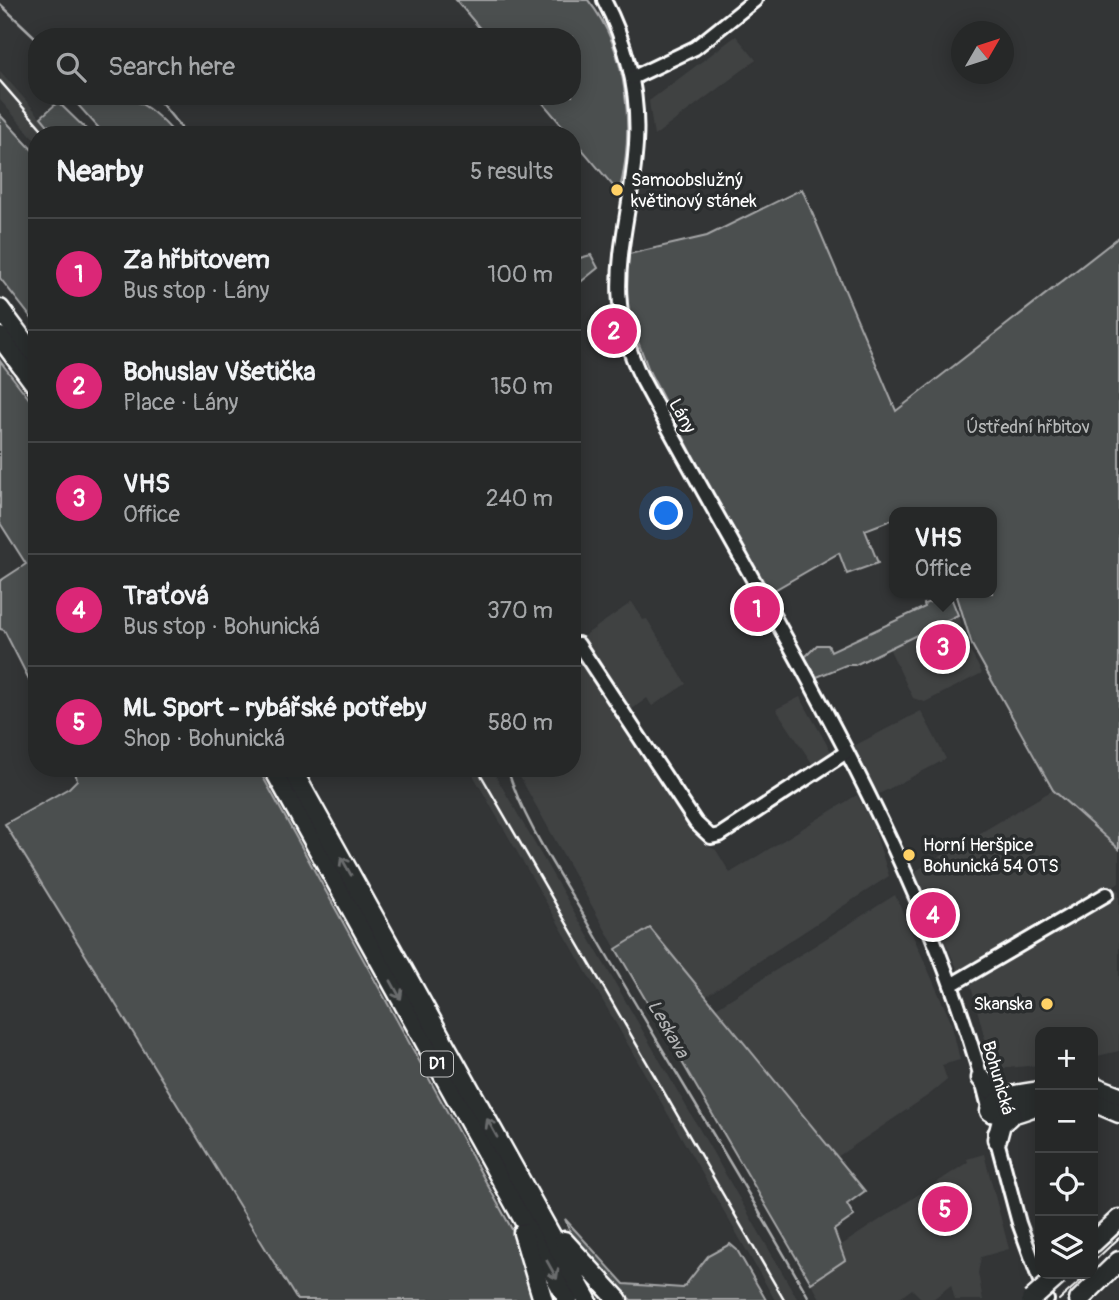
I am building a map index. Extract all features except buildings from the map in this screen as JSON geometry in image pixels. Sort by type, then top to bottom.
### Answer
[{"type":"highway","points":[[0,309],[28,347]]},
{"type":"highway","points":[[0,337],[28,375]]},
{"type":"highway","name":"D1","points":[[278,777],[518,1192],[587,1300]]},
{"type":"highway","name":"D1","points":[[296,777],[518,1192],[568,1300]]},
{"type":"highway","points":[[981,1078],[1009,1106],[1035,1105]]},
{"type":"highway","points":[[1098,1088],[1119,1096]]},
{"type":"highway","points":[[990,1111],[998,1115],[1009,1106],[1035,1093]]},
{"type":"highway","points":[[1098,1104],[1119,1113]]},
{"type":"highway","points":[[997,1139],[1009,1106]]},
{"type":"highway","points":[[518,1192],[543,1300]]},
{"type":"highway","points":[[518,1192],[618,1300]]},
{"type":"highway","points":[[1098,1238],[1117,1220]]},
{"type":"highway","points":[[1079,1300],[1119,1261]]},
{"type":"highway","points":[[1031,1300],[1055,1279]]},
{"type":"street","name":"Lány","points":[[604,0],[620,38],[632,78],[636,144],[620,265],[618,299],[622,331],[649,393],[876,813]]},
{"type":"street","points":[[632,78],[695,48],[755,0]]},
{"type":"street","points":[[581,649],[696,823],[711,837],[720,835],[845,752]]},
{"type":"street","name":"Bohunická","points":[[876,813],[951,985],[981,1078],[1019,1223],[1047,1300]]},
{"type":"street","points":[[951,985],[1107,894]]},
{"type":"shaded area","points":[[736,36],[756,60],[654,136],[649,101]]},
{"type":"shaded area","points":[[0,71],[48,126],[28,126],[28,132],[0,100]]},
{"type":"shaded area","points":[[632,602],[643,620],[647,619],[686,684],[652,706],[647,698],[623,716],[704,844],[716,850],[730,873],[857,795],[873,825],[889,876],[706,996],[650,928],[616,949],[520,777],[581,777],[581,638]]},
{"type":"shaded area","points":[[958,615],[964,640],[982,673],[925,702],[913,698],[889,648]]},
{"type":"shaded area","points":[[800,697],[838,764],[820,775],[776,709]]},
{"type":"shaded area","points":[[921,711],[946,759],[875,796],[850,748]]},
{"type":"shaded area","points":[[474,777],[496,777],[798,1300],[775,1300]]},
{"type":"shaded area","points":[[1053,790],[1119,849],[1119,883],[960,975],[914,872]]},
{"type":"shaded area","name":"Skanska","points":[[1119,889],[1119,1051],[1098,1056],[1098,1027],[1035,1027],[1035,1065],[993,1069],[968,975]]},
{"type":"shaded area","points":[[895,895],[951,1022],[960,1060],[942,1065],[947,1080],[930,1094],[837,1157],[716,1008]]},
{"type":"shaded area","points":[[984,1154],[1009,1249],[981,1257],[978,1273],[983,1300],[955,1300],[951,1285],[932,1300],[923,1300],[912,1289],[897,1300],[821,1300],[811,1283],[845,1260],[840,1246],[968,1162],[967,1159]]},
{"type":"green space","points":[[456,0],[588,0],[602,20],[612,43],[625,92],[627,144],[619,193],[581,148],[581,126],[562,126],[545,105],[581,105],[581,28],[479,28]]},
{"type":"green space","points":[[55,105],[61,105],[83,126],[48,126],[41,117]]},
{"type":"green space","points":[[78,105],[143,105],[168,126],[97,126]]},
{"type":"green space","points":[[0,115],[28,145],[28,314],[0,278]]},
{"type":"green space","name":"Ústřední hřbitov","points":[[802,189],[896,411],[1119,237],[1119,849],[1053,790],[972,645],[958,598],[997,598],[997,507],[889,507],[889,521],[865,530],[878,563],[847,574],[839,553],[771,592],[779,604],[772,607],[650,373],[630,321],[624,292],[629,254],[707,236]]},
{"type":"green space","points":[[591,255],[598,268],[581,282],[581,258]]},
{"type":"green space","points":[[0,361],[28,397],[28,677],[4,630],[0,629],[0,581],[26,564],[0,523]]},
{"type":"green space","points":[[941,598],[951,598],[958,615],[855,665],[846,665],[817,677],[805,657],[817,645],[828,645],[831,651],[925,607],[924,604]]},
{"type":"green space","points":[[76,777],[263,777],[514,1233],[537,1300],[297,1300],[5,824],[69,788],[77,780]]},
{"type":"green space","points":[[650,928],[865,1191],[847,1204],[854,1216],[834,1230],[845,1260],[811,1283],[616,949]]},
{"type":"green space","points":[[565,1219],[624,1284],[683,1288],[708,1256],[730,1244],[737,1250],[766,1300],[631,1300],[577,1249]]},
{"type":"waterway","name":"Leskava","points":[[0,4],[28,30]]},
{"type":"waterway","name":"Leskava","points":[[163,105],[180,126]]},
{"type":"waterway","name":"Leskava","points":[[510,777],[524,811],[546,852],[810,1300]]},
{"type":"tram line","points":[[1098,1257],[1119,1238]]},
{"type":"tram line","points":[[1059,1300],[1082,1279]]},
{"type":"railway","points":[[0,81],[39,126]]},
{"type":"railway","points":[[482,777],[784,1300]]},
{"type":"place","name":"Samoobslužný květinový stánek","points":[[617,190]]},
{"type":"place","name":"Bohuslav Všetička","points":[[614,331]]},
{"type":"place","name":"Za hřbitovem","points":[[757,609]]},
{"type":"place","name":"VHS","points":[[943,647]]},
{"type":"place","name":"Horní Heršpice Bohunická 54 OTS","points":[[909,855]]},
{"type":"place","name":"Traťová","points":[[933,915]]},
{"type":"place","name":"Skanska","points":[[1047,1004]]},
{"type":"place","name":"ML Sport - rybářské potřeby","points":[[945,1209]]}]
